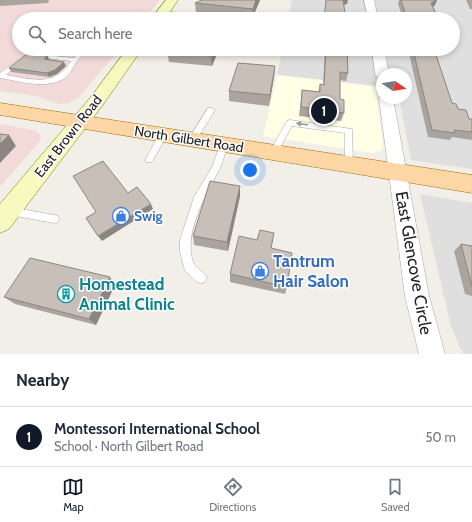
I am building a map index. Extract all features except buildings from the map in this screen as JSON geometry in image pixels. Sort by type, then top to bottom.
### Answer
[{"type":"main road","points":[[164,12],[172,0]]},
{"type":"main road","name":"East Brown Road","points":[[5,216],[80,122],[130,56]]},
{"type":"main road","name":"North Gilbert Road","points":[[0,109],[472,184]]},
{"type":"street","points":[[369,0],[371,12]]},
{"type":"street","points":[[379,56],[381,68]]},
{"type":"street","name":"East Glencove Circle","points":[[387,104],[417,296],[432,354]]},
{"type":"lane","points":[[0,76],[24,56],[75,60]]},
{"type":"lane","points":[[0,76],[47,82],[59,80],[72,67],[75,60],[79,56]]},
{"type":"lane","points":[[192,140],[211,110]]},
{"type":"lane","points":[[273,153],[290,123],[349,131],[349,165]]},
{"type":"lane","points":[[149,160],[163,135]]},
{"type":"lane","points":[[201,278],[189,267],[185,252],[185,240],[199,196],[216,167],[224,145]]},
{"type":"lane","points":[[5,216],[54,219]]},
{"type":"shaded area","points":[[0,0],[160,0],[150,12],[12,12],[12,56],[114,56],[79,97],[69,103],[59,104],[35,96],[0,91]]},
{"type":"shaded area","points":[[292,0],[472,0],[472,169],[411,160],[400,104],[412,104],[412,68],[376,68],[376,86],[277,75],[281,56],[460,56],[460,12],[289,12]]},
{"type":"shaded area","points":[[277,75],[375,86],[376,104],[377,104],[383,147],[380,151],[373,153],[263,136]]},
{"type":"shaded area","points":[[0,124],[34,130],[39,133],[41,138],[0,187]]},
{"type":"shaded area","points":[[420,194],[472,203],[472,354],[463,354],[451,326]]},
{"type":"place","name":"Montessori International School","points":[[324,111]]},
{"type":"place","name":"Swig","points":[[121,216]]},
{"type":"place","name":"Tantrum Hair Salon","points":[[260,271]]},
{"type":"place","name":"Homestead Animal Clinic","points":[[66,294]]}]
